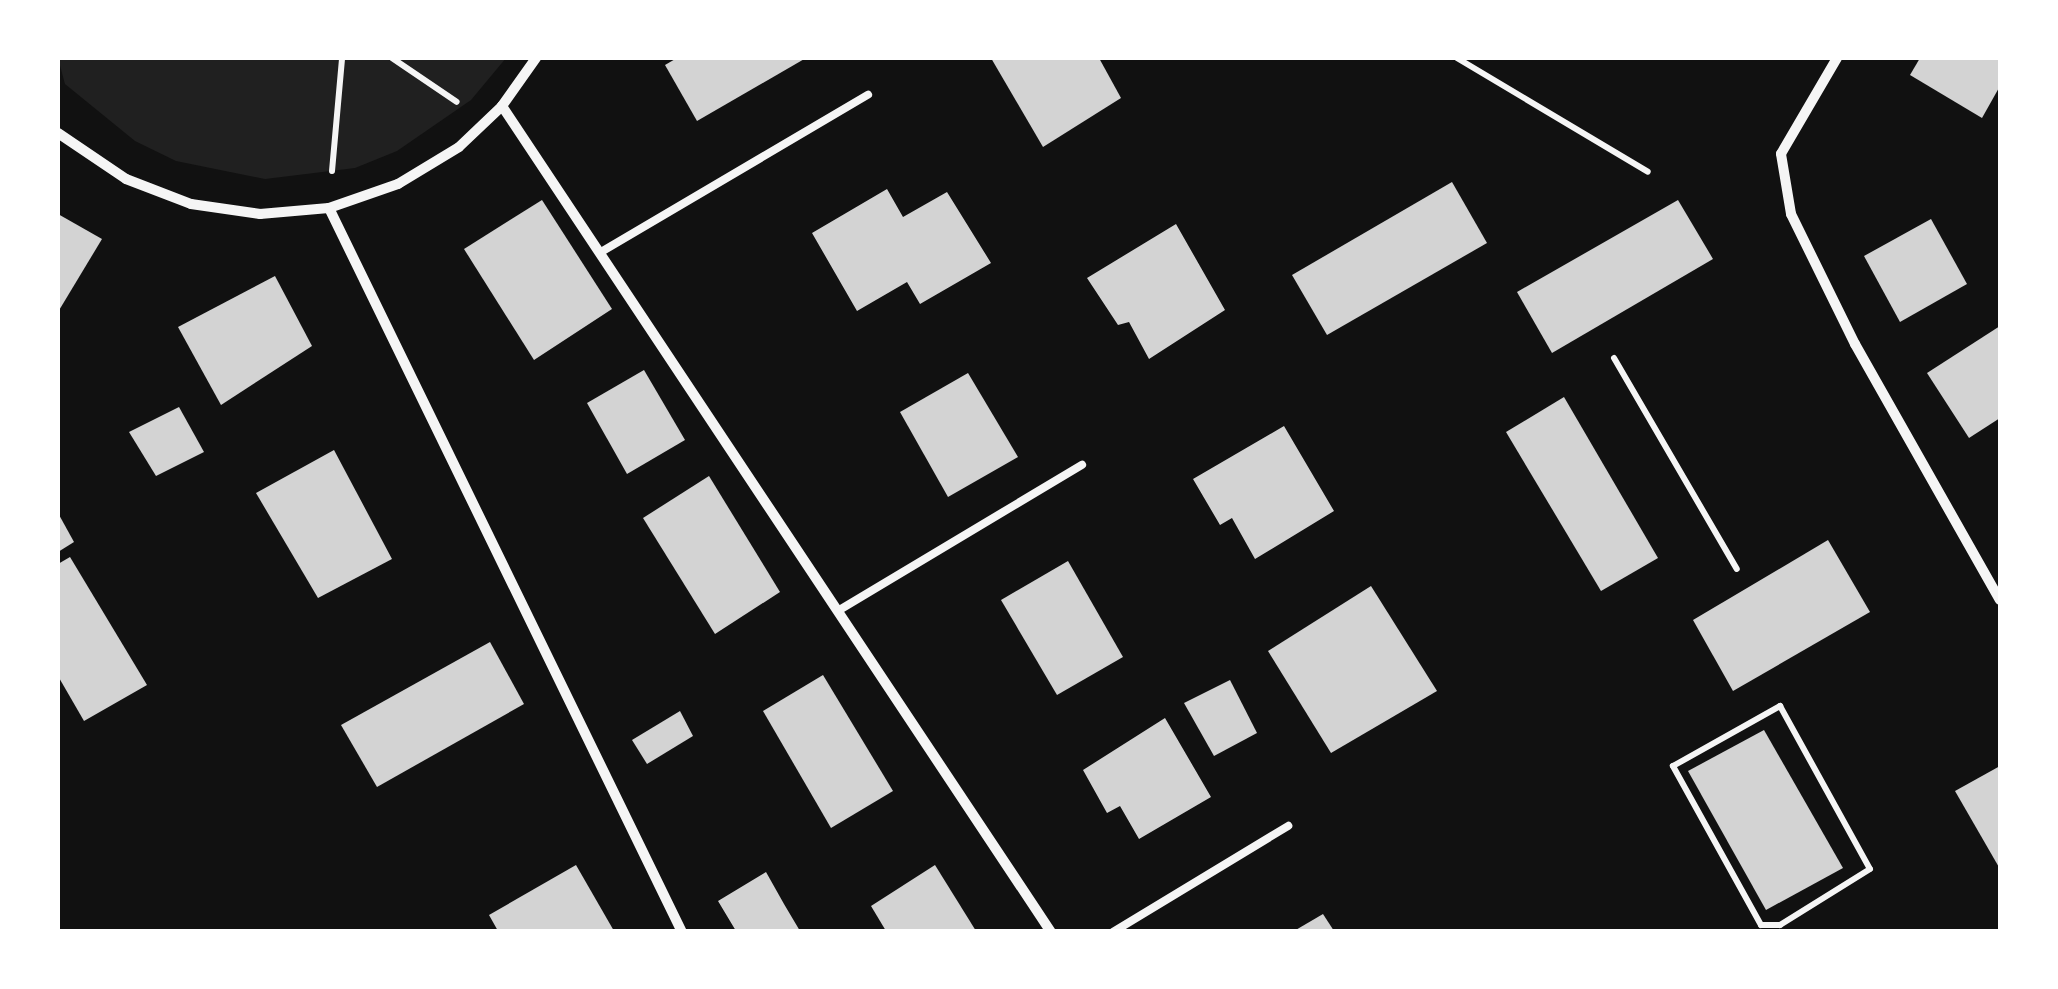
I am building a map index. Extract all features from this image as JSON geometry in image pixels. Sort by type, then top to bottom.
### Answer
[{"type":"street","points":[[58,133],[126,180],[191,204],[260,214],[329,208],[429,168],[486,123],[536,58]]},
{"type":"street","points":[[1837,58],[1780,154],[1791,214],[1855,344],[2000,600]]},
{"type":"street","points":[[502,106],[841,608],[1051,932]]},
{"type":"street","points":[[329,208],[682,932]]},
{"type":"lane","points":[[601,252],[868,94]]},
{"type":"lane","points":[[841,608],[1082,465]]},
{"type":"lane","points":[[1113,932],[1288,826]]},
{"type":"path","points":[[329,208],[342,58]]},
{"type":"path","points":[[392,58],[486,123]]},
{"type":"path","points":[[1457,58],[1648,172]]},
{"type":"path","points":[[1614,358],[1737,569]]},
{"type":"path","points":[[1780,706],[1870,869],[1780,925],[1761,925],[1673,766],[1780,706]]},
{"type":"shaded area","points":[[58,58],[506,58],[471,100],[397,151],[355,168],[265,179],[176,161],[135,141],[65,84]]},
{"type":"building","points":[[677,58],[806,58],[697,121],[665,65]]},
{"type":"building","points":[[991,58],[1099,58],[1121,98],[1043,147]]},
{"type":"building","points":[[1920,58],[2000,58],[2000,86],[1982,118],[1910,75]]},
{"type":"building","points":[[1452,182],[1487,243],[1327,335],[1292,275]]},
{"type":"building","points":[[887,189],[903,217],[947,192],[991,263],[920,304],[907,282],[857,311],[812,233]]},
{"type":"building","points":[[542,200],[612,309],[534,360],[464,249]]},
{"type":"building","points":[[1678,200],[1713,259],[1552,353],[1517,292]]},
{"type":"building","points":[[58,214],[102,239],[58,312]]},
{"type":"building","points":[[1931,219],[1967,284],[1900,322],[1864,256]]},
{"type":"building","points":[[1176,224],[1225,310],[1149,359],[1129,322],[1118,325],[1087,278]]},
{"type":"building","points":[[275,276],[312,346],[221,405],[178,327]]},
{"type":"building","points":[[2000,326],[2000,418],[1969,438],[1927,373]]},
{"type":"building","points":[[644,370],[685,440],[627,474],[587,403]]},
{"type":"building","points":[[968,373],[1018,457],[948,497],[900,412]]},
{"type":"building","points":[[1564,397],[1658,558],[1601,591],[1506,432]]},
{"type":"building","points":[[179,407],[204,452],[156,476],[129,432]]},
{"type":"building","points":[[1284,426],[1334,511],[1255,559],[1232,518],[1220,525],[1193,479]]},
{"type":"building","points":[[334,450],[392,559],[318,598],[256,493]]},
{"type":"building","points":[[709,476],[780,592],[715,634],[643,518]]},
{"type":"building","points":[[58,513],[74,542],[58,552]]},
{"type":"building","points":[[1828,540],[1870,612],[1733,691],[1693,620]]},
{"type":"building","points":[[70,557],[147,685],[84,721],[58,676],[58,564]]},
{"type":"building","points":[[1068,561],[1123,657],[1057,695],[1001,600]]},
{"type":"building","points":[[1371,586],[1437,691],[1331,753],[1268,651]]},
{"type":"building","points":[[490,642],[524,704],[377,787],[341,725]]},
{"type":"building","points":[[823,675],[893,791],[831,828],[763,711]]},
{"type":"building","points":[[1230,680],[1257,733],[1214,756],[1184,703]]},
{"type":"building","points":[[680,711],[693,736],[647,764],[632,740]]},
{"type":"building","points":[[1165,718],[1211,797],[1139,839],[1120,806],[1107,813],[1083,770]]},
{"type":"building","points":[[1764,730],[1843,868],[1766,910],[1688,771]]},
{"type":"building","points":[[2000,766],[2000,869],[1955,791]]},
{"type":"building","points":[[576,865],[614,931],[498,931],[489,915]]},
{"type":"building","points":[[935,865],[976,931],[886,931],[871,906]]},
{"type":"building","points":[[766,872],[800,931],[736,931],[718,901]]},
{"type":"building","points":[[1323,914],[1334,931],[1294,931]]}]
